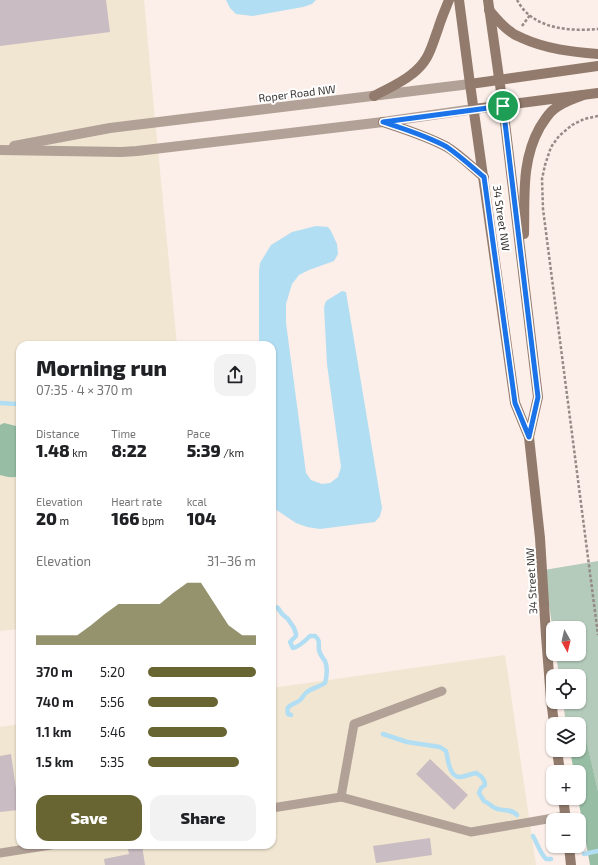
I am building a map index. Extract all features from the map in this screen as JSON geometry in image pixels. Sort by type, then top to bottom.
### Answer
[{"type":"main road","points":[[374,96],[413,74],[424,62],[432,49],[437,30],[449,0]]},
{"type":"main road","name":"34 Street NW","points":[[459,0],[515,403],[529,437],[540,538],[546,636],[553,717]]},
{"type":"main road","points":[[488,5],[499,21],[512,33],[530,42],[548,48],[578,53],[598,54]]},
{"type":"main road","name":"34 Street NW","points":[[488,5],[500,79],[538,397],[529,437]]},
{"type":"main road","name":"Roper Road NW","points":[[470,84],[598,66]]},
{"type":"main road","name":"Roper Road NW","points":[[474,109],[598,93]]},
{"type":"main road","points":[[524,272],[525,172],[529,152],[535,135],[552,110],[583,94]]},
{"type":"main road","points":[[383,122],[427,138],[446,147],[484,177]]},
{"type":"main road","points":[[570,853],[571,865]]},
{"type":"street","name":"Roper Road NW","points":[[0,150],[110,128],[470,84]]},
{"type":"street","name":"Roper Road NW","points":[[0,150],[137,151],[383,122],[474,109]]},
{"type":"lane","points":[[340,797],[354,724],[442,691]]},
{"type":"lane","points":[[276,807],[340,797],[471,832],[546,821]]},
{"type":"lane","points":[[0,854],[28,849]]},
{"type":"path","points":[[516,0],[525,11],[547,25],[565,29],[598,29]]},
{"type":"path","points":[[598,116],[584,119],[572,125],[559,136],[551,147],[542,179],[543,208],[598,635]]},
{"type":"shaded area","points":[[0,0],[144,0],[177,341],[16,341],[16,629],[0,631]]},
{"type":"shaded area","points":[[505,655],[536,865],[0,865],[0,727],[16,725],[16,849],[276,849],[276,687]]},
{"type":"green space","points":[[4,423],[16,426],[15,477],[0,475],[0,425]]},
{"type":"green space","points":[[598,561],[598,791],[586,740],[586,717],[565,717],[564,709],[586,709],[586,669],[558,669],[557,661],[586,661],[586,621],[551,621],[544,570]]},
{"type":"green space","points":[[586,740],[598,791],[598,865],[590,865],[586,843],[586,813],[581,813],[579,805],[586,805],[586,765],[573,765],[571,757],[586,757]]},
{"type":"water","points":[[226,0],[316,0],[312,4],[303,7],[253,16],[236,14],[230,8]]},
{"type":"water","points":[[316,226],[328,227],[337,244],[338,254],[334,261],[299,275],[292,284],[286,304],[286,323],[306,473],[311,480],[322,484],[330,483],[338,477],[341,467],[327,364],[324,307],[326,301],[342,291],[346,292],[382,508],[380,516],[375,522],[320,529],[307,527],[296,523],[276,510],[276,341],[259,341],[259,271],[260,263],[271,245],[292,232]]},
{"type":"building","points":[[0,0],[106,0],[110,32],[0,46]]},
{"type":"building","points":[[11,754],[16,789],[16,810],[0,812],[0,756]]},
{"type":"building","points":[[430,759],[468,795],[454,810],[416,774]]},
{"type":"building","points":[[430,838],[432,855],[376,863],[373,846]]},
{"type":"building","points":[[128,849],[143,849],[145,865],[105,865],[104,859],[129,854]]},
{"type":"waterway","points":[[0,403],[16,404]]},
{"type":"waterway","points":[[276,607],[288,619],[294,628],[296,636],[290,642],[293,648],[300,645],[310,636],[315,636],[319,641],[319,652],[327,667],[325,683],[309,691],[299,701],[290,706],[287,711],[288,714],[291,715]]},
{"type":"waterway","points":[[383,734],[407,742],[440,747],[446,751],[450,767],[454,774],[461,777],[476,773],[484,779],[485,785],[481,788],[479,793],[484,801],[495,808],[510,811],[517,815]]},
{"type":"waterway","points":[[533,836],[544,857],[546,859],[551,859]]},
{"type":"waterway","points":[[584,854],[598,851]]},
{"type":"route","points":[[503,106],[538,397],[529,437],[515,403],[484,177],[446,147],[408,130],[383,122],[503,106]]}]
